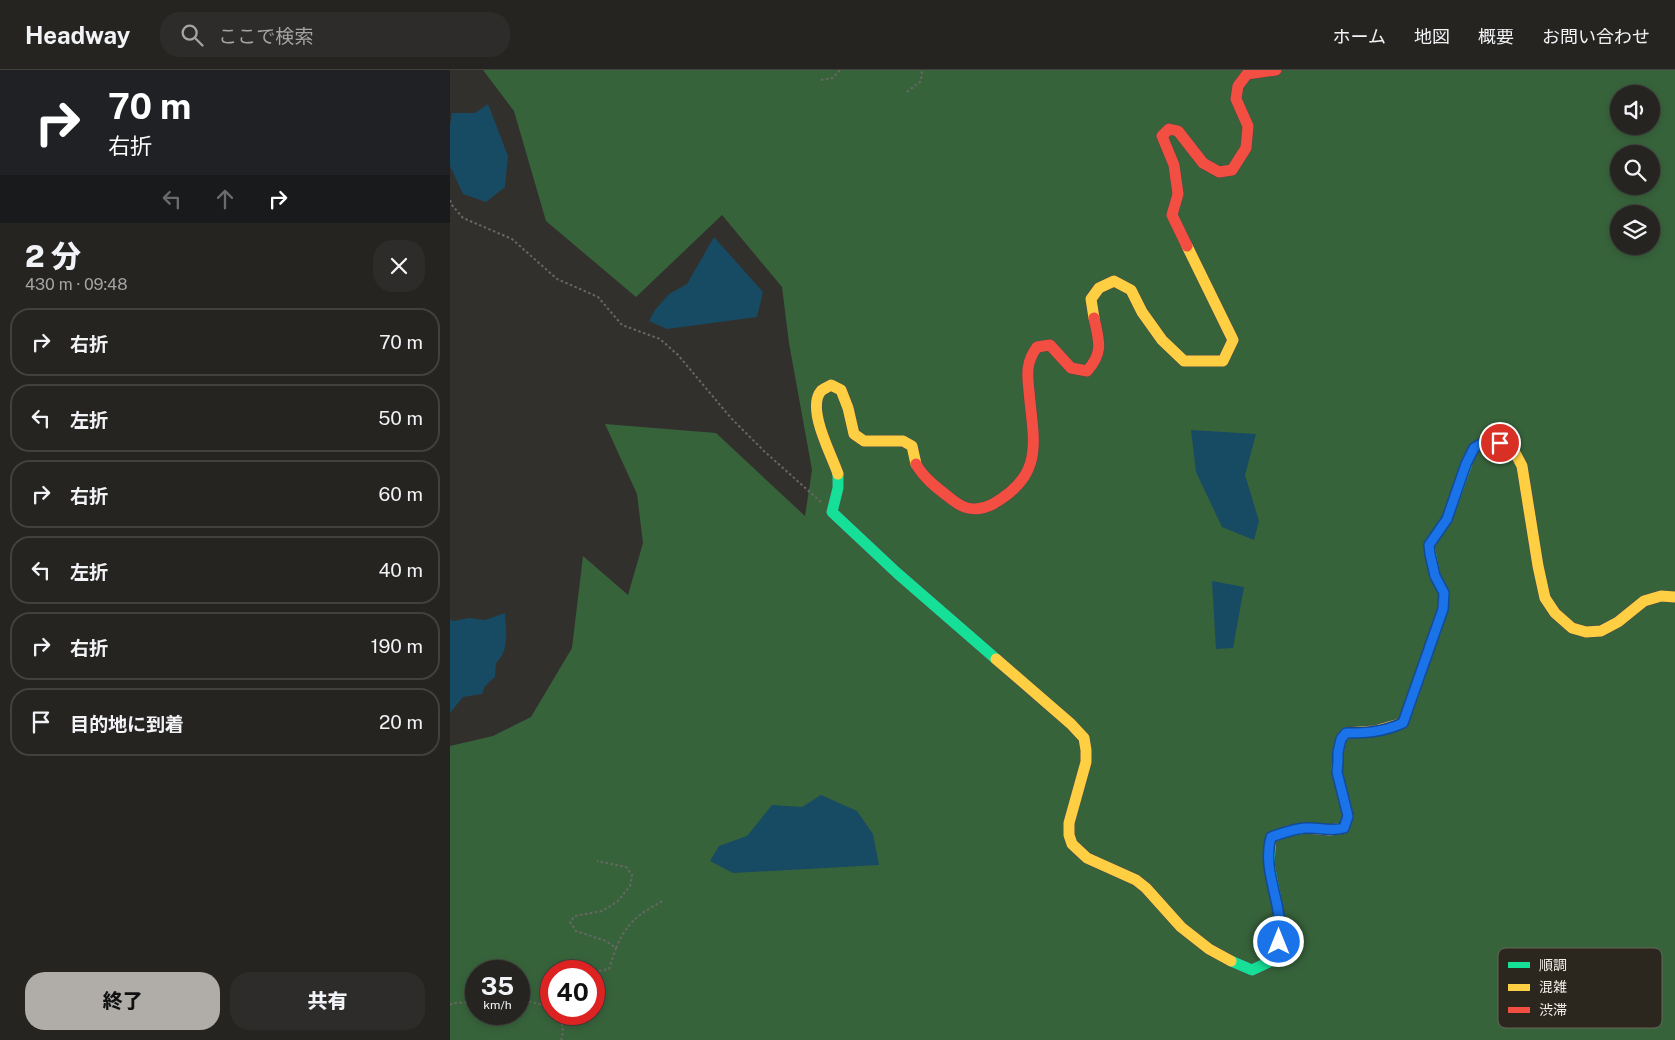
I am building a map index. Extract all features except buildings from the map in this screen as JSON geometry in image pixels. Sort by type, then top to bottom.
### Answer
[{"type":"street","points":[[1276,70],[1247,74],[1238,86],[1236,100],[1248,126],[1246,148],[1232,170],[1219,172],[1203,163],[1178,131],[1169,129],[1162,136],[1174,165],[1178,194],[1172,215],[1233,340],[1223,361],[1184,361],[1162,340],[1142,312],[1131,290],[1114,281],[1099,288],[1091,299],[1099,344],[1097,360],[1087,371],[1071,368],[1050,344],[1037,347],[1029,360],[1027,380],[1035,445],[1029,473],[1008,495],[987,508],[971,511],[952,500],[921,472],[914,462],[912,446],[903,441],[864,441],[854,434],[848,408],[841,390],[831,385],[822,388],[817,396],[817,415],[838,475],[832,512],[897,573],[1084,737],[1086,752],[1082,775],[1069,818],[1069,836],[1075,848],[1090,860],[1137,880],[1173,920],[1207,948],[1230,962],[1252,970],[1266,965],[1277,953],[1281,931],[1269,866],[1268,848],[1271,837],[1289,830],[1307,828],[1333,831],[1344,828],[1348,816],[1337,772],[1341,739],[1346,733],[1388,730],[1403,723],[1443,609],[1444,593],[1435,576],[1429,545],[1447,519],[1466,464],[1474,448],[1484,442],[1500,443],[1513,449],[1522,466],[1545,598],[1555,613],[1572,628],[1586,632],[1601,631],[1618,622],[1644,601],[1662,596],[1675,597]]},
{"type":"path","points":[[821,80],[833,78],[840,70]]},
{"type":"path","points":[[907,92],[921,81],[922,70]]},
{"type":"path","points":[[450,200],[463,218],[512,238],[557,279],[598,296],[622,325],[660,340],[678,355],[731,418],[764,451],[832,512]]},
{"type":"path","points":[[597,861],[626,867],[632,875],[630,886],[617,902],[602,911],[575,916],[570,922],[576,931],[606,941],[616,948]]},
{"type":"path","points":[[605,970],[609,969],[621,937],[631,921],[662,901]]},
{"type":"path","points":[[450,1005],[465,1002]]},
{"type":"path","points":[[561,1040],[563,1035],[562,1025]]},
{"type":"green space","points":[[483,70],[1675,70],[1675,1040],[450,1040],[450,746],[493,736],[531,717],[572,648],[583,556],[628,595],[643,543],[637,494],[605,424],[716,433],[805,516],[812,470],[789,343],[782,287],[722,215],[636,297],[546,221],[514,111]]},
{"type":"water","points":[[488,104],[508,156],[505,187],[486,202],[463,194],[450,166],[450,125],[452,113],[475,113]]},
{"type":"water","points":[[714,237],[763,292],[757,317],[667,329],[649,321],[655,310],[669,294],[687,284]]},
{"type":"water","points":[[1191,430],[1256,434],[1245,475],[1259,521],[1254,540],[1222,527],[1196,472]]},
{"type":"water","points":[[1212,581],[1244,587],[1233,648],[1216,649]]},
{"type":"water","points":[[505,613],[505,646],[496,663],[495,677],[485,686],[482,694],[463,697],[450,713],[450,619],[453,621],[469,618],[485,620]]},
{"type":"water","points":[[821,795],[857,811],[873,834],[879,865],[733,873],[710,861],[719,846],[747,836],[772,805],[802,807]]},
{"type":"traffic: fast","points":[[1415,689],[1443,609],[1444,593],[1435,576],[1429,545],[1447,519],[1469,458]]},
{"type":"traffic: fast","points":[[838,474],[838,488],[832,512],[897,573],[996,659]]},
{"type":"traffic: fast","points":[[1231,961],[1252,970],[1269,962],[1275,956],[1279,948],[1279,915],[1269,863],[1271,837],[1306,828]]},
{"type":"traffic: slow","points":[[1094,318],[1091,299],[1099,288],[1114,281],[1131,290],[1142,312],[1162,340],[1184,361],[1223,361],[1233,340],[1187,246]]},
{"type":"traffic: slow","points":[[838,474],[822,432],[816,409],[817,399],[821,391],[831,385],[841,390],[848,408],[854,434],[864,441],[903,441],[912,446],[916,464]]},
{"type":"traffic: slow","points":[[1469,458],[1474,448],[1484,442],[1500,443],[1513,449],[1522,466],[1545,598],[1555,613],[1572,628],[1586,632],[1601,631],[1618,622],[1644,601],[1661,596],[1675,597]]},
{"type":"traffic: slow","points":[[996,659],[1071,724],[1084,738],[1086,762],[1069,823],[1069,835],[1072,844],[1087,858],[1136,880],[1146,888],[1181,927],[1209,949],[1231,961]]},
{"type":"traffic: slow","points":[[1306,828],[1330,830],[1344,828],[1348,816],[1337,772],[1341,739],[1346,733],[1375,731],[1403,723],[1415,689]]},
{"type":"traffic: jam","points":[[1187,246],[1172,215],[1178,194],[1174,165],[1162,136],[1169,129],[1178,131],[1203,163],[1219,172],[1232,170],[1246,148],[1248,126],[1236,99],[1238,86],[1247,74],[1276,70]]},
{"type":"traffic: jam","points":[[916,464],[923,475],[938,489],[964,507],[978,509],[988,506],[1010,493],[1022,481],[1029,468],[1032,455],[1033,425],[1028,385],[1031,358],[1037,347],[1050,345],[1071,368],[1087,371],[1096,358],[1099,346],[1094,318]]},
{"type":"route","points":[[1279,942],[1281,931],[1269,866],[1268,848],[1271,837],[1289,830],[1307,828],[1333,831],[1344,828],[1348,816],[1337,772],[1341,739],[1346,733],[1388,730],[1403,723],[1443,609],[1444,593],[1435,576],[1429,545],[1447,519],[1466,464],[1474,448],[1484,442],[1500,443]]}]
